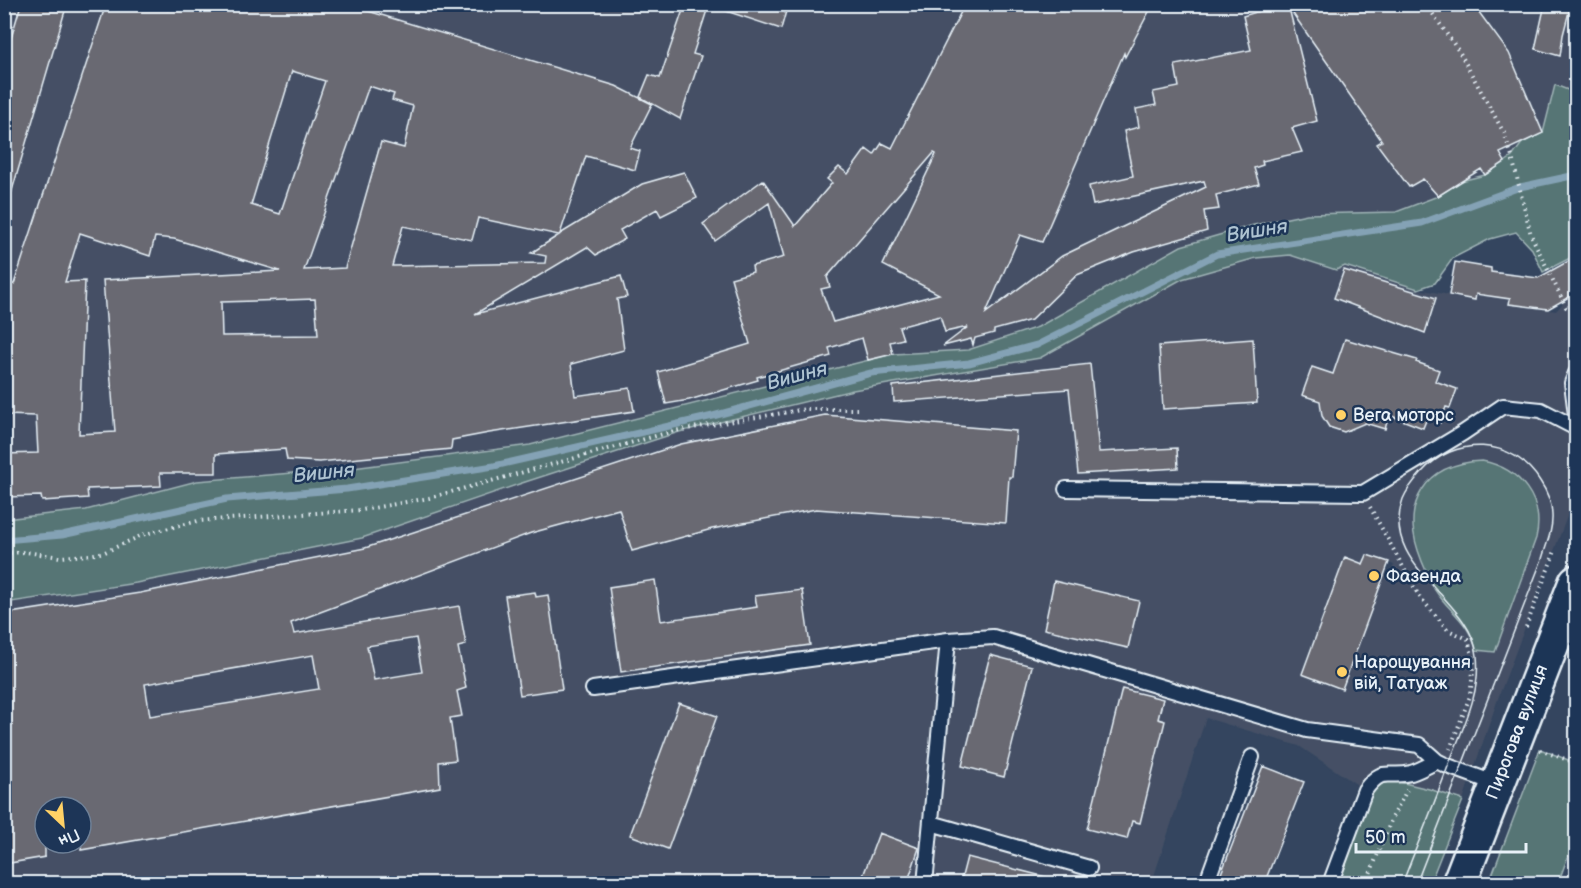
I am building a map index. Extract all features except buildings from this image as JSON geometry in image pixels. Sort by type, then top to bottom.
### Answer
[{"type":"main road","name":"Пирогова вулиця","points":[[1459,884],[1576,582]]},
{"type":"lane","points":[[1576,373],[1572,383],[1576,415]]},
{"type":"lane","points":[[1066,489],[1363,493],[1463,433],[1503,406],[1541,410],[1576,428]]},
{"type":"lane","points":[[593,689],[948,640],[993,637],[1306,730],[1419,745],[1441,763],[1497,784]]},
{"type":"lane","points":[[925,884],[948,640]]},
{"type":"lane","points":[[1206,884],[1252,758]]},
{"type":"lane","points":[[1329,884],[1365,790],[1375,777],[1387,773],[1409,773],[1441,763]]},
{"type":"lane","points":[[931,823],[1089,868]]},
{"type":"path","points":[[1426,4],[1460,53],[1503,133],[1512,157],[1531,235],[1566,307],[1576,313]]},
{"type":"path","points":[[4,553],[26,552],[60,557],[90,555],[105,552],[146,534],[198,522],[362,510],[429,498],[674,431],[806,409],[861,409]]},
{"type":"path","points":[[1363,493],[1419,596],[1448,630],[1468,639],[1474,664],[1470,696],[1441,763],[1411,783],[1392,818],[1366,884]]},
{"type":"path","points":[[1526,627],[1555,551]]},
{"type":"path","points":[[1540,750],[1576,763]]},
{"type":"shaded area","points":[[4,5],[1576,5],[1576,93],[1555,85],[1543,133],[1522,143],[1512,157],[1485,175],[1461,181],[1438,196],[1396,212],[1307,214],[1254,225],[1181,246],[1038,327],[968,350],[893,354],[530,445],[353,468],[197,481],[86,510],[5,519]]},
{"type":"shaded area","points":[[1290,255],[1336,270],[1344,266],[1418,289],[1475,300],[1476,294],[1481,295],[1488,290],[1491,268],[1497,273],[1494,295],[1510,297],[1510,304],[1556,311],[1576,293],[1576,493],[1500,693],[1463,800],[1429,789],[1365,790],[1299,746],[1206,718],[1152,882],[1147,883],[5,884],[5,603],[136,583],[362,538],[679,432],[853,390],[1040,358],[1182,279],[1256,258]],"holes":[[[1407,357],[1439,370],[1435,381],[1456,389],[1450,408],[1446,407],[1440,423],[1427,418],[1423,428],[1389,415]],[[1367,555],[1394,565],[1390,575],[1385,573],[1342,689],[1302,674],[1345,557],[1363,564]]]},
{"type":"green space","points":[[1555,85],[1576,93],[1576,255],[1543,272],[1532,249],[1516,232],[1490,239],[1453,258],[1435,283],[1418,289],[1345,266],[1336,270],[1290,255],[1256,258],[1182,279],[1040,358],[853,390],[679,432],[362,538],[136,583],[5,603],[5,519],[86,510],[197,481],[353,468],[530,445],[893,354],[968,350],[1038,327],[1181,246],[1254,225],[1307,214],[1396,212],[1438,196],[1461,181],[1485,175],[1512,157],[1522,143],[1543,133]]},
{"type":"green space","points":[[1482,461],[1508,471],[1527,488],[1537,511],[1538,524],[1536,538],[1495,652],[1476,650],[1464,624],[1435,590],[1419,553],[1413,521],[1417,500],[1427,483],[1448,468]]},
{"type":"green space","points":[[1540,749],[1576,763],[1576,835],[1558,883],[1489,883]]},
{"type":"green space","points":[[1387,779],[1463,800],[1430,883],[1330,884],[1365,790]]},
{"type":"waterway","name":"Вишня","points":[[4,540],[62,535],[227,499],[347,489],[494,466],[713,416],[871,373],[969,363],[1037,345],[1217,254],[1422,223],[1520,187],[1576,175]]},
{"type":"tram line","points":[[1402,884],[1465,723],[1474,697],[1478,670],[1471,635],[1460,617],[1414,563],[1403,544],[1399,523],[1403,499],[1415,479],[1434,461],[1450,452],[1466,447],[1483,446],[1499,449],[1515,456],[1528,466],[1540,481],[1548,497],[1552,510],[1552,521],[1542,559],[1416,884]]},
{"type":"place","name":"Вега моторс","points":[[1341,415]]},
{"type":"place","name":"Фазенда","points":[[1374,576]]},
{"type":"place","name":"Нарощування вій, Татуаж","points":[[1342,672]]}]
